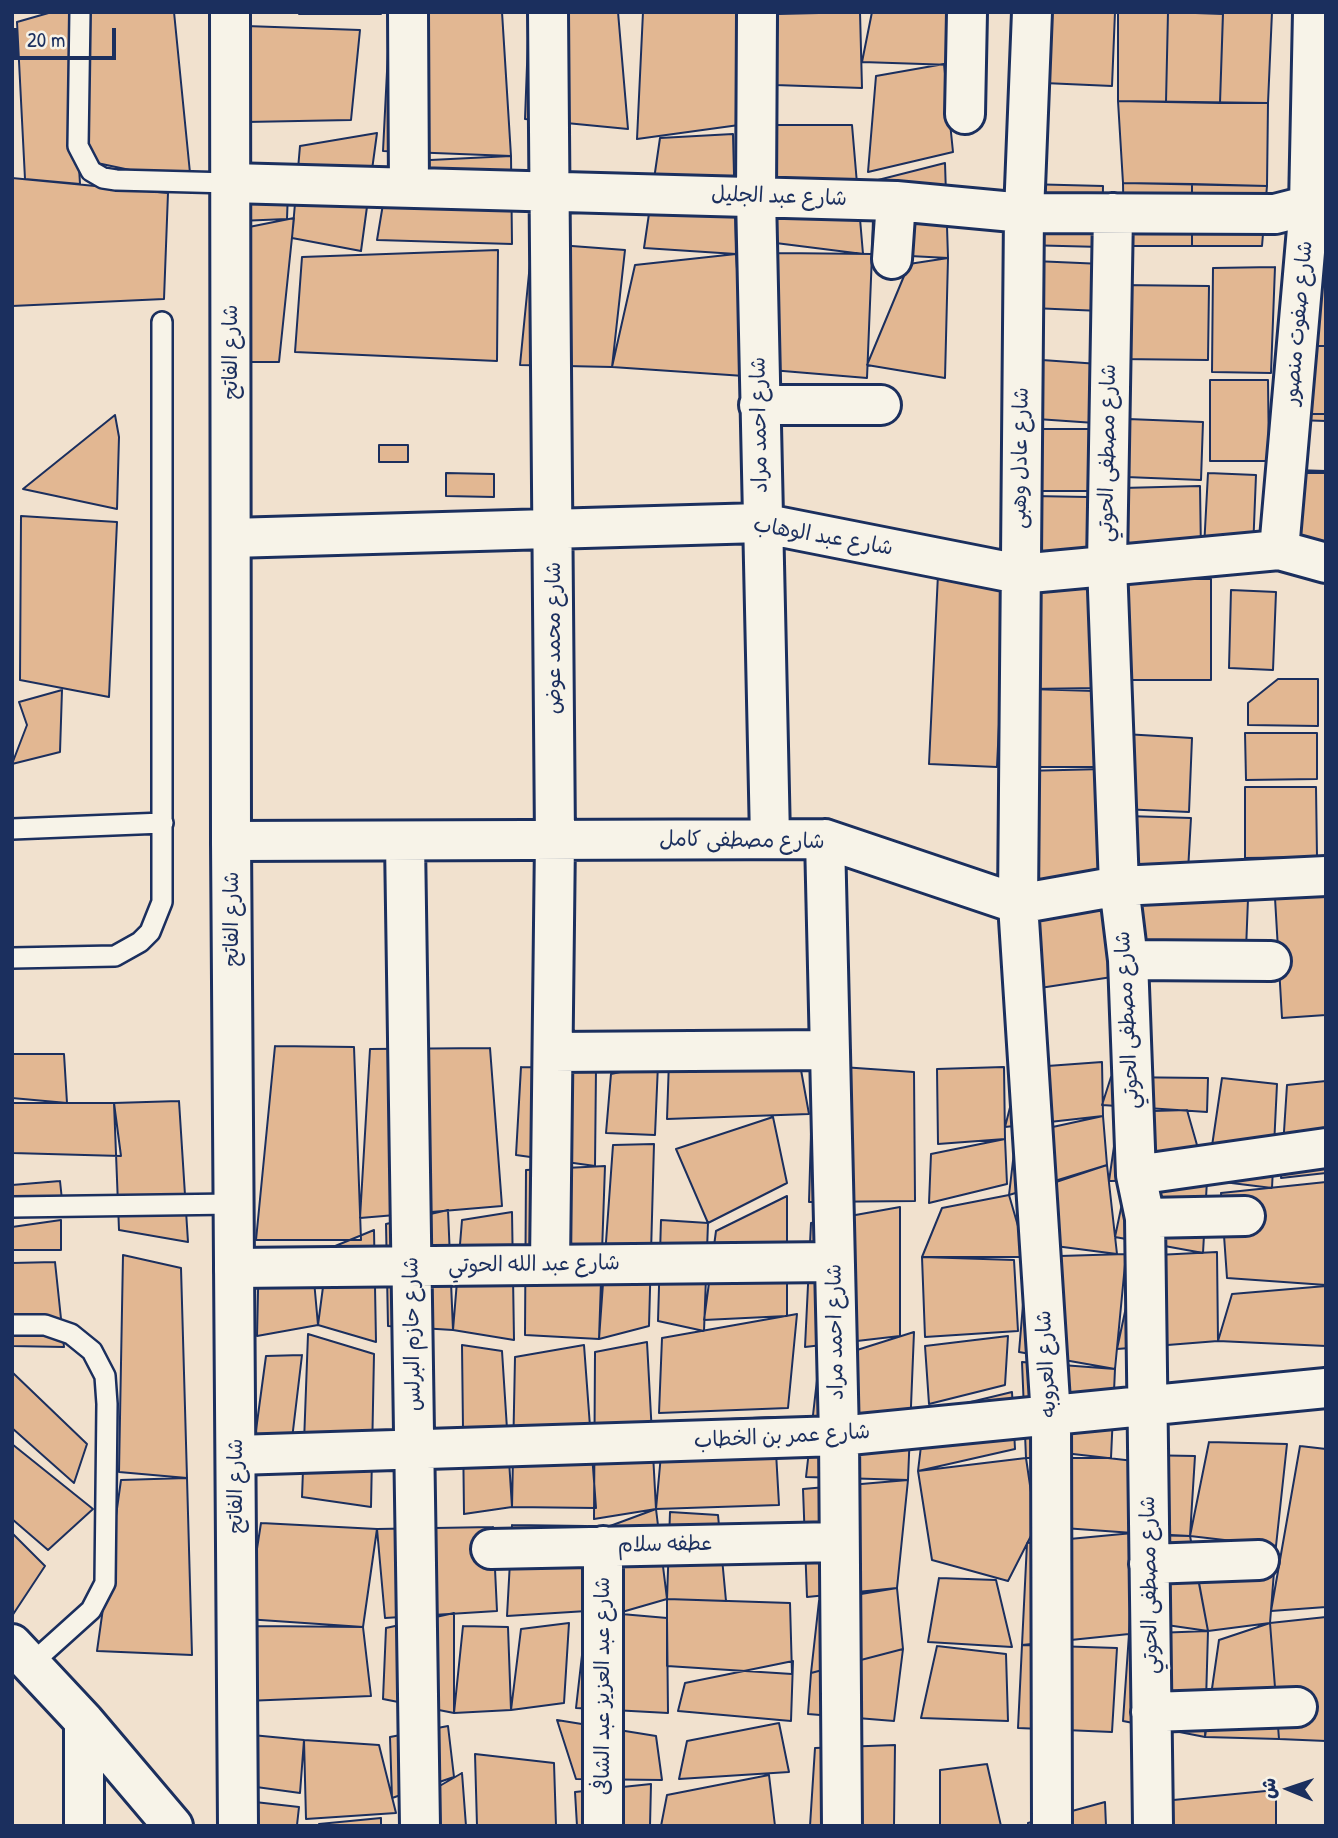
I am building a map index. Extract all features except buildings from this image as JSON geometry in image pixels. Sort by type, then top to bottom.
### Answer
[{"type":"street","name":"شارع الفاتح","points":[[230,12],[231,841],[238,1826]]},
{"type":"street","points":[[408,12],[409,188]]},
{"type":"street","name":"شارع محمد عوض","points":[[548,12],[555,839],[550,1265]]},
{"type":"street","name":"شارع احمد مراد","points":[[757,12],[756,196],[761,523],[770,838]]},
{"type":"street","points":[[965,114],[967,12]]},
{"type":"street","name":"شارع عادل وهبى","points":[[1017,904],[1024,213],[1032,12]]},
{"type":"street","name":"شارع صفوت منصور","points":[[1279,550],[1318,204],[1313,12]]},
{"type":"street","name":"شارع عبد الجليل","points":[[230,183],[896,201],[1024,213],[1275,214],[1318,204]]},
{"type":"street","points":[[892,259],[896,201]]},
{"type":"street","name":"شارع مصطفى الحوتي","points":[[1112,213],[1107,564],[1118,886],[1128,960],[1136,1175],[1146,1218],[1153,1826]]},
{"type":"street","points":[[760,405],[881,405]]},
{"type":"street","name":"شارع عبد الوهاب","points":[[231,538],[761,523],[1019,574],[1279,550],[1326,563]]},
{"type":"street","name":"شارع احمد مراد","points":[[825,839],[838,1436],[842,1826]]},
{"type":"street","name":"شارع مصطفى كامل","points":[[231,841],[825,839],[1017,904],[1118,886],[1326,876]]},
{"type":"street","name":"شارع حازم البرلس","points":[[405,842],[421,1826]]},
{"type":"street","name":"شارع العروبه","points":[[1017,904],[1051,1417],[1052,1826]]},
{"type":"street","points":[[1128,960],[1271,961]]},
{"type":"street","points":[[552,1052],[830,1050]]},
{"type":"street","points":[[1136,1175],[1326,1148]]},
{"type":"street","points":[[1146,1218],[1245,1216]]},
{"type":"street","name":"شارع عبد الله الحوتي","points":[[234,1268],[834,1262]]},
{"type":"street","name":"شارع عمر بن الخطاب","points":[[236,1455],[838,1436],[1326,1388]]},
{"type":"street","name":"عطفه سلام","points":[[491,1549],[839,1542]]},
{"type":"street","name":"شارع عبد العزيز عبد الشافى","points":[[603,1546],[603,1826]]},
{"type":"street","points":[[1149,1564],[1259,1560]]},
{"type":"street","points":[[22,1654],[84,1721],[173,1826]]},
{"type":"street","points":[[1151,1712],[1297,1707]]},
{"type":"street","points":[[84,1721],[84,1826]]},
{"type":"lane","points":[[80,12],[78,146],[91,171],[103,178],[116,180],[230,183]]},
{"type":"lane","points":[[12,958],[115,956],[140,942],[150,932],[162,902],[162,322]]},
{"type":"lane","points":[[12,829],[163,823]]},
{"type":"lane","points":[[12,1206],[234,1204]]},
{"type":"lane","points":[[12,1325],[45,1325],[71,1334],[92,1351],[105,1376],[107,1404],[105,1583],[91,1610],[22,1654]]}]
